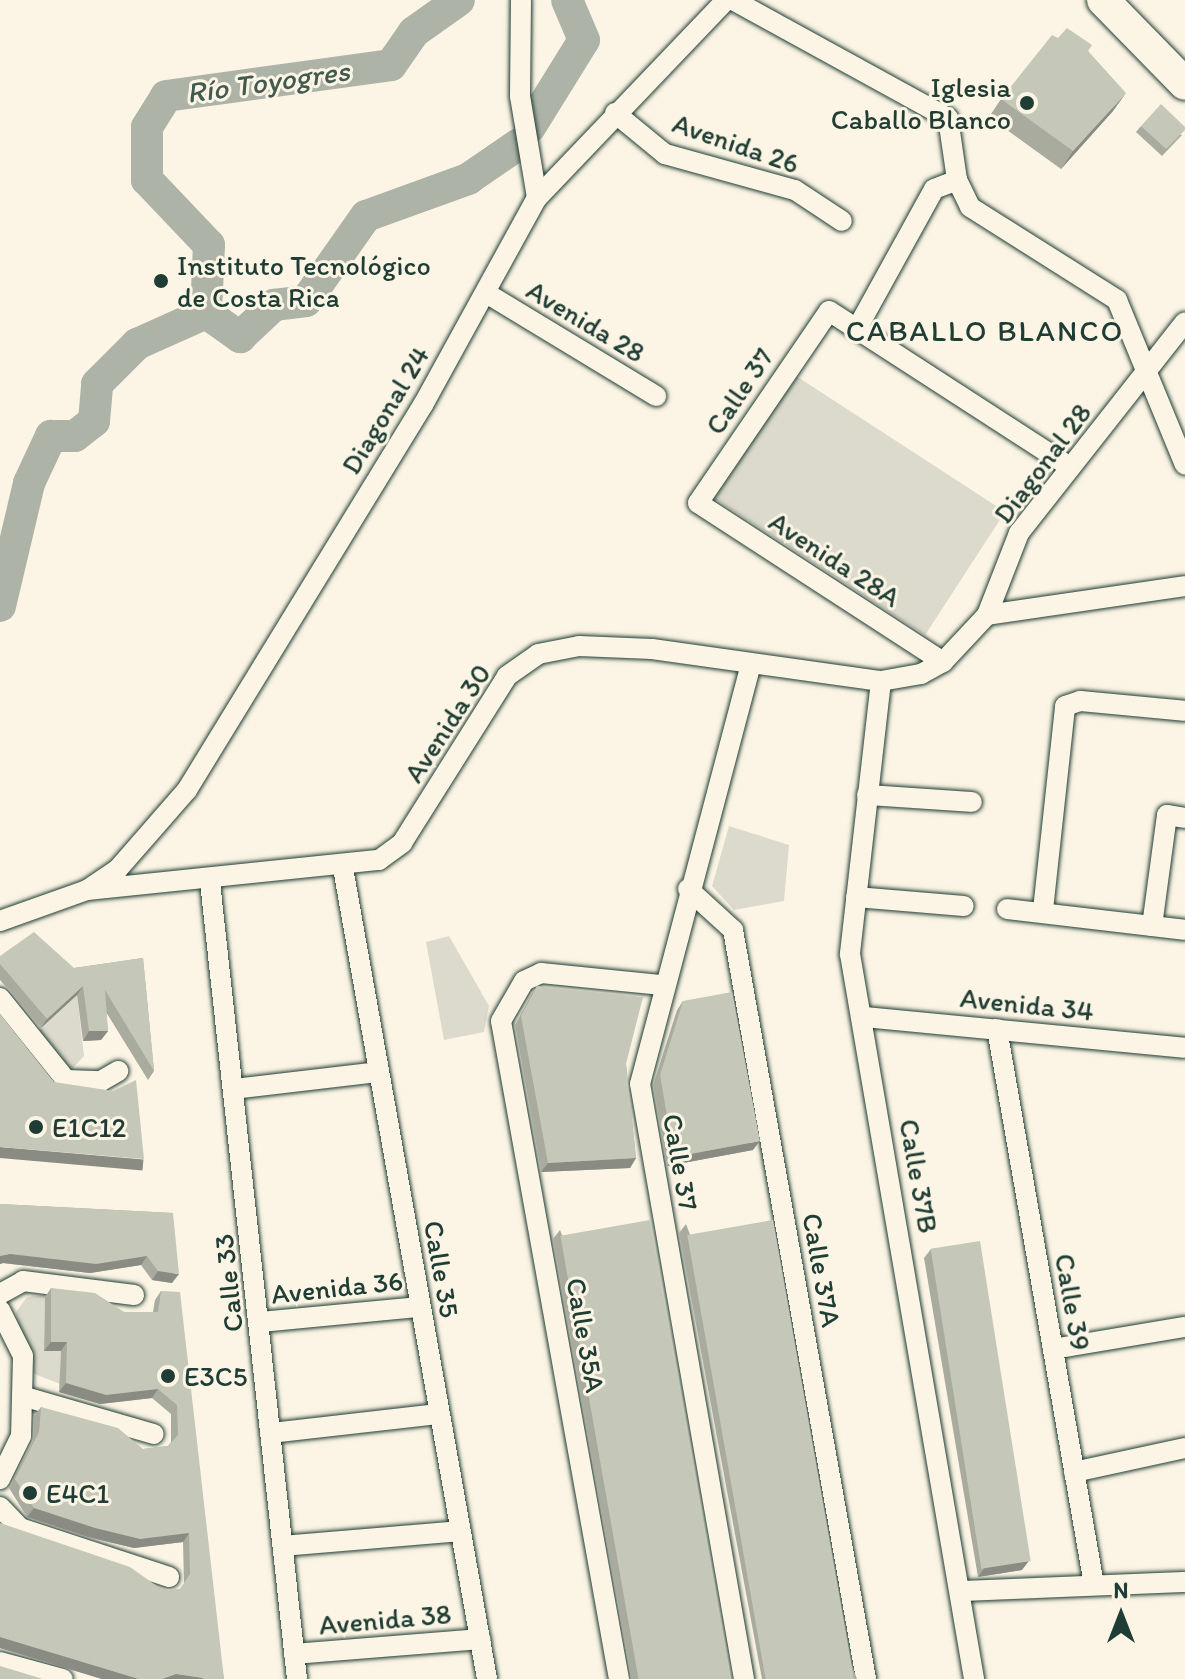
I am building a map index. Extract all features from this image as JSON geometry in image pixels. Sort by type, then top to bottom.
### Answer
[{"type":"main road","points":[[1103,0],[1185,84]]},
{"type":"street","points":[[521,0],[520,96],[537,198]]},
{"type":"street","name":"Diagonal 24","points":[[87,890],[118,869],[187,790],[244,704],[486,293],[537,198],[726,0]]},
{"type":"street","points":[[733,0],[948,118],[957,180],[970,207],[1117,300],[1150,370],[1185,465]]},
{"type":"street","name":"Avenida 26","points":[[615,113],[665,154],[795,190],[842,221]]},
{"type":"street","points":[[957,180],[934,189],[859,325],[1069,466]]},
{"type":"street","name":"Avenida 28","points":[[486,293],[656,396]]},
{"type":"street","name":"Calle 37","points":[[698,503],[829,311],[859,325]]},
{"type":"street","name":"Diagonal 28","points":[[921,674],[943,662],[987,615],[1019,533],[1185,322]]},
{"type":"street","name":"Avenida 28A","points":[[698,503],[943,662]]},
{"type":"street","points":[[987,615],[1185,586]]},
{"type":"street","name":"Avenida 30","points":[[87,890],[210,882],[343,868],[379,860],[402,843],[507,676],[538,654],[579,646],[652,649],[881,681],[921,674]]},
{"type":"street","name":"Calle 37","points":[[744,1679],[641,1098],[662,985],[751,663]]},
{"type":"street","name":"Calle 37B","points":[[881,681],[850,954],[864,1017],[974,1679]]},
{"type":"street","points":[[1043,910],[1057,724],[1070,702],[1185,711]]},
{"type":"street","points":[[867,795],[972,802]]},
{"type":"street","points":[[1152,926],[1176,817]]},
{"type":"street","name":"Calle 35","points":[[343,868],[487,1679]]},
{"type":"street","name":"Calle 33","points":[[210,882],[297,1679]]},
{"type":"street","name":"Calle 37A","points":[[688,889],[733,930],[866,1679]]},
{"type":"street","points":[[0,921],[87,890]]},
{"type":"street","points":[[856,897],[964,906]]},
{"type":"street","points":[[1007,909],[1043,910],[1185,930]]},
{"type":"street","name":"Calle 35A","points":[[619,1679],[501,1021],[508,1001],[541,973],[662,985]]},
{"type":"street","points":[[0,998],[66,1080],[101,1081],[118,1071]]},
{"type":"street","name":"Avenida 34","points":[[864,1017],[1185,1048]]},
{"type":"street","name":"Calle 39","points":[[997,1029],[1094,1585]]},
{"type":"street","points":[[234,1089],[378,1072]]},
{"type":"street","points":[[0,1294],[23,1281],[134,1295]]},
{"type":"street","name":"Avenida 36","points":[[260,1322],[420,1307]]},
{"type":"street","points":[[0,1310],[23,1356],[21,1436],[0,1479]]},
{"type":"street","points":[[1053,1349],[1185,1327]]},
{"type":"street","points":[[22,1396],[154,1434]]},
{"type":"street","points":[[271,1433],[439,1414]]},
{"type":"street","points":[[1074,1472],[1185,1448]]},
{"type":"street","points":[[0,1507],[20,1528],[169,1577]]},
{"type":"street","points":[[283,1546],[460,1531]]},
{"type":"street","points":[[961,1591],[1185,1582]]},
{"type":"street","name":"Avenida 38","points":[[294,1654],[480,1639]]},
{"type":"street","points":[[0,1662],[63,1679]]},
{"type":"shaded area","points":[[793,374],[1005,512],[925,635],[713,497]]},
{"type":"shaded area","points":[[729,826],[789,845],[784,901],[734,910],[712,886]]},
{"type":"shaded area","points":[[449,936],[489,1006],[484,1032],[444,1040],[426,942]]},
{"type":"shaded area","points":[[77,995],[84,1056],[72,1069],[61,1067],[38,1031]]},
{"type":"shaded area","points":[[45,1295],[44,1351],[61,1351],[60,1384],[32,1373],[18,1328],[16,1312],[27,1297]]},
{"type":"building","name":"Iglesia Caballo Blanco","points":[[1067,28],[1092,45],[1088,51],[1126,93],[1073,151],[1001,99],[1052,35],[1058,38]]},
{"type":"building","points":[[1161,104],[1185,127],[1166,149],[1141,126]]},
{"type":"building","points":[[34,932],[74,968],[143,958],[154,1071],[105,990],[108,1031],[89,1031],[83,986],[47,1019],[0,964],[0,956]]},
{"type":"building","points":[[537,986],[643,997],[626,1064],[636,1158],[548,1163],[521,1016]]},
{"type":"building","points":[[732,992],[760,1141],[674,1157],[660,1075],[683,1001]]},
{"type":"building","points":[[0,1014],[54,1082],[113,1091],[136,1080],[144,1159],[0,1147]]},
{"type":"building","points":[[0,1204],[173,1213],[179,1274],[158,1271],[147,1256],[96,1264],[10,1254],[0,1256]]},
{"type":"building","points":[[650,1220],[731,1679],[639,1679],[560,1236]]},
{"type":"building","points":[[773,1220],[854,1679],[766,1679],[687,1235]]},
{"type":"building","points":[[980,1241],[1031,1561],[981,1569],[931,1249]]},
{"type":"building","points":[[51,1288],[95,1293],[124,1312],[158,1312],[161,1291],[180,1292],[224,1679],[176,1674],[162,1679],[139,1679],[0,1637],[0,1523],[130,1567],[161,1589],[180,1589],[190,1574],[189,1533],[140,1539],[95,1528],[34,1508],[15,1479],[39,1432],[41,1407],[118,1428],[143,1449],[168,1446],[178,1435],[177,1405],[158,1389],[106,1395],[66,1383],[67,1342],[51,1342]]},
{"type":"building","points":[[0,1666],[43,1679],[0,1679]]},
{"type":"waterway","name":"Río Toyogres","points":[[0,606],[29,483],[51,436],[75,436],[94,421],[97,384],[137,344],[206,313],[209,245],[147,180],[147,127],[166,96],[391,65],[414,32],[459,0]]},
{"type":"waterway","points":[[530,127],[584,40],[567,0]]},
{"type":"waterway","points":[[206,313],[240,337],[274,305],[306,301],[366,216],[468,179],[519,144]]},
{"type":"place","name":"Iglesia Caballo Blanco","points":[[1027,103]]},
{"type":"place","name":"Instituto Tecnológico de Costa Rica","points":[[161,281]]},
{"type":"place","name":"E1C12","points":[[36,1127]]},
{"type":"place","name":"E3C5","points":[[168,1376]]},
{"type":"place","name":"E4C1","points":[[30,1493]]},
{"type":"district","name":"CABALLO BLANCO","points":[[985,331]]}]
